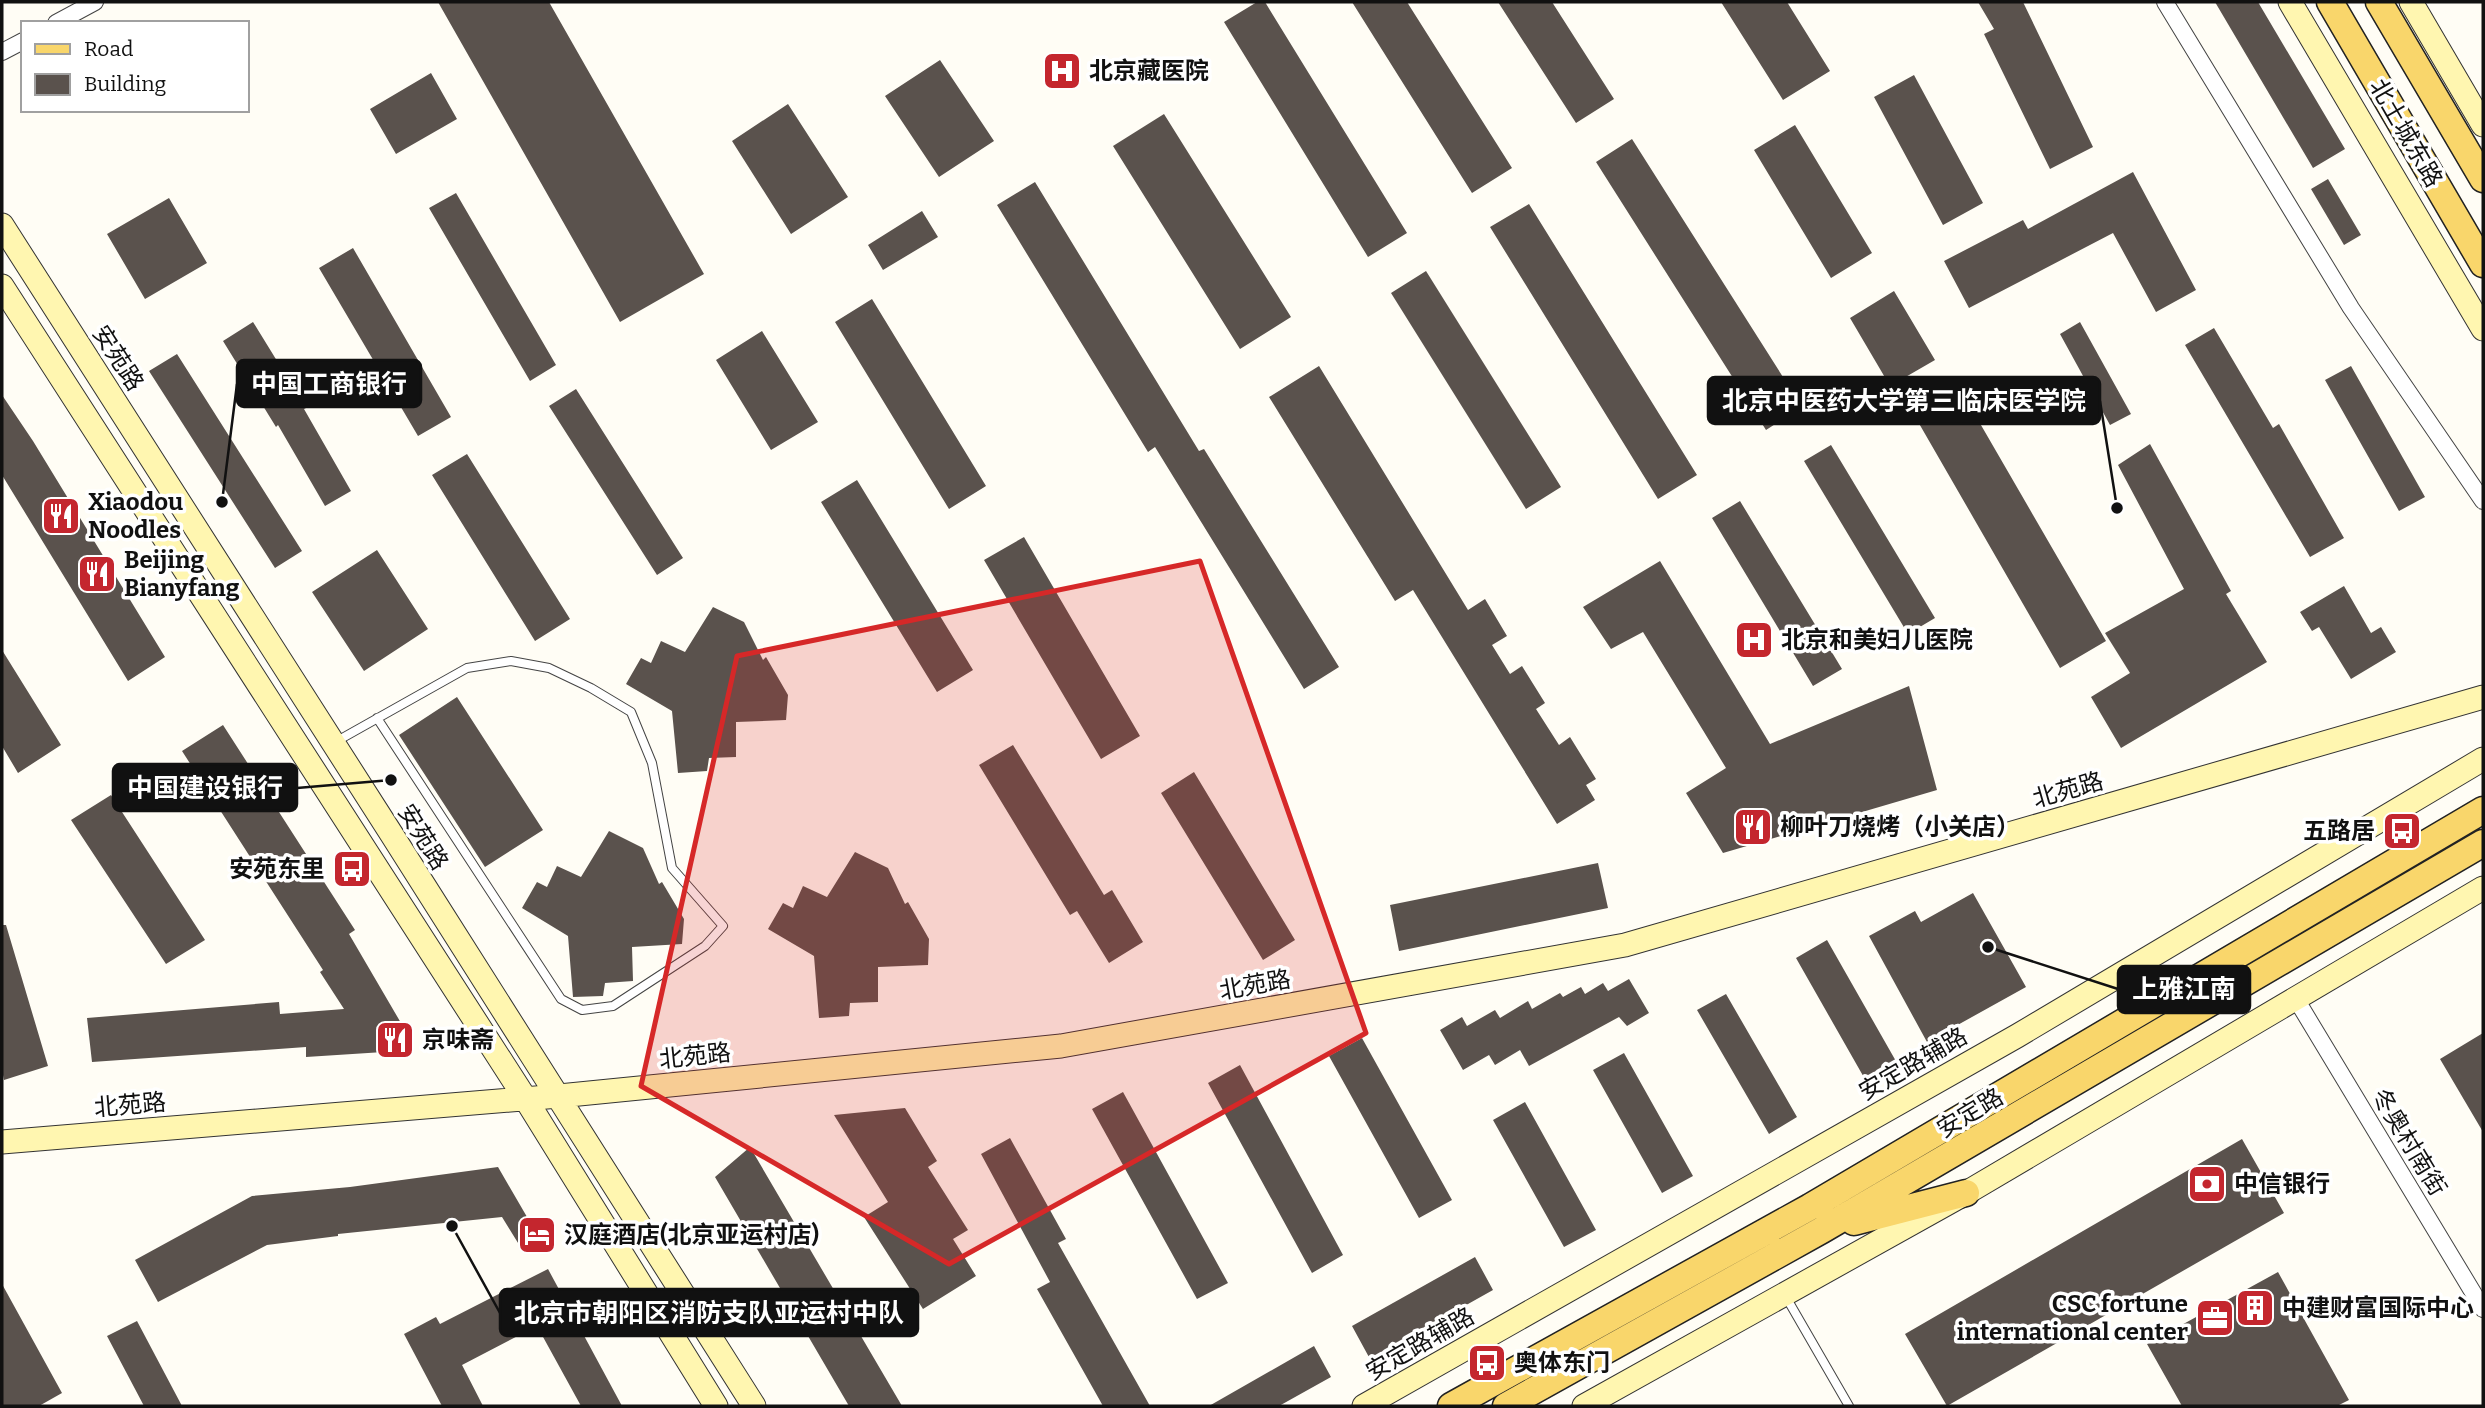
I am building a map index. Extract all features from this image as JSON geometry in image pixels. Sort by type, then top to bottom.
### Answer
[{"type":"main road","name":"北土城东路","points":[[2330,2],[2483,264]]},
{"type":"main road","name":"北土城东路","points":[[2379,2],[2483,179]]},
{"type":"main road","name":"安定路","points":[[1451,1406],[1810,1207],[2483,810]]},
{"type":"main road","name":"安定路","points":[[1506,1406],[1822,1230],[2483,843]]},
{"type":"main road","points":[[1822,1230],[1966,1193]]},
{"type":"street","points":[[60,21],[95,2]]},
{"type":"street","points":[[2165,2],[2351,308],[2483,501]]},
{"type":"street","points":[[2290,2],[2483,329]]},
{"type":"street","points":[[2411,2],[2483,125]]},
{"type":"street","points":[[2,52],[21,42]]},
{"type":"street","name":"安苑路","points":[[2,225],[754,1406]]},
{"type":"street","points":[[2,286],[525,1098],[716,1406]]},
{"type":"street","name":"北苑路","points":[[2,1142],[559,1096],[1062,1046],[1625,945],[2483,697]]},
{"type":"street","name":"安定路辅路","points":[[1363,1406],[2017,1036],[2483,759]]},
{"type":"street","points":[[1584,1406],[1966,1193],[2483,888]]},
{"type":"street","name":"冬奥村南街","points":[[2296,999],[2483,1309]]},
{"type":"lane","points":[[333,744],[377,718],[467,668],[511,661],[549,668],[591,688],[631,712],[652,763],[672,868],[723,926],[705,946],[613,1006],[582,1010],[561,999],[377,718]]},
{"type":"lane","points":[[1784,1295],[1849,1406]]},
{"type":"highlighted area","points":[[1200,561],[1366,1033],[949,1264],[641,1086],[737,656]]},
{"type":"building","points":[[438,2],[549,2],[704,274],[620,322]]},
{"type":"building","points":[[1257,2],[1265,2],[1407,233],[1368,257],[1224,22]]},
{"type":"building","points":[[1352,2],[1407,2],[1512,168],[1472,193]]},
{"type":"building","points":[[1498,2],[1552,2],[1614,99],[1576,123]]},
{"type":"building","points":[[1721,2],[1787,2],[1830,71],[1783,100]]},
{"type":"building","points":[[1978,2],[2023,2],[2093,147],[2050,169],[1984,34],[1994,29]]},
{"type":"building","points":[[2215,2],[2258,2],[2345,149],[2313,168]]},
{"type":"building","points":[[940,60],[994,141],[939,177],[885,96]]},
{"type":"building","points":[[431,73],[457,119],[396,154],[370,109]]},
{"type":"building","points":[[1914,75],[1983,203],[1943,225],[1874,97]]},
{"type":"building","points":[[788,104],[848,197],[791,234],[732,141]]},
{"type":"building","points":[[1164,114],[1291,317],[1240,349],[1113,146]]},
{"type":"building","points":[[1795,125],[1872,253],[1831,278],[1754,150]]},
{"type":"building","points":[[1632,139],[1802,407],[1766,430],[1596,162]]},
{"type":"building","points":[[2133,172],[2196,290],[2156,312],[2113,233],[1969,308],[1944,261],[2023,220],[2028,229]]},
{"type":"building","points":[[2328,179],[2361,235],[2344,245],[2311,189]]},
{"type":"building","points":[[1035,182],[1199,451],[1204,449],[1339,667],[1304,689],[1155,447],[1148,452],[997,205]]},
{"type":"building","points":[[456,193],[556,365],[530,381],[429,208]]},
{"type":"building","points":[[169,198],[207,263],[145,299],[107,234]]},
{"type":"building","points":[[1529,204],[1697,475],[1658,499],[1490,227]]},
{"type":"building","points":[[922,211],[938,237],[883,270],[868,245]]},
{"type":"building","points":[[353,248],[451,417],[418,436],[319,268]]},
{"type":"building","points":[[1426,271],[1561,487],[1526,509],[1391,293]]},
{"type":"building","points":[[1894,291],[1935,360],[1890,386],[1850,318]]},
{"type":"building","points":[[872,299],[986,486],[949,509],[835,322]]},
{"type":"building","points":[[253,322],[306,408],[304,409],[351,491],[325,506],[278,425],[276,427],[223,341]]},
{"type":"building","points":[[2080,322],[2131,414],[2110,425],[2060,334]]},
{"type":"building","points":[[2214,328],[2273,428],[2279,424],[2344,538],[2310,557],[2185,345]]},
{"type":"building","points":[[762,331],[818,422],[771,450],[716,360]]},
{"type":"building","points":[[177,354],[302,551],[275,568],[149,371]]},
{"type":"building","points":[[1319,366],[1468,610],[1485,599],[1507,636],[1492,645],[1510,674],[1522,666],[1545,703],[1536,709],[1559,745],[1570,737],[1596,779],[1586,785],[1595,800],[1557,824],[1413,590],[1395,601],[1269,397]]},
{"type":"building","points":[[2351,366],[2425,497],[2399,511],[2325,380]]},
{"type":"building","points":[[576,389],[683,558],[657,575],[549,406]]},
{"type":"building","points":[[1963,394],[2106,641],[2060,668],[1917,420]]},
{"type":"building","points":[[2,395],[165,657],[128,681],[2,475]]},
{"type":"building","points":[[2150,444],[2231,591],[2226,594],[2267,662],[2121,748],[2091,697],[2130,673],[2105,633],[2184,589],[2118,465]]},
{"type":"building","points":[[1831,445],[1935,618],[1908,634],[1804,461]]},
{"type":"building","points":[[467,454],[570,619],[535,641],[432,475]]},
{"type":"building","points":[[857,480],[973,670],[937,692],[821,502]]},
{"type":"building","points":[[1740,501],[1842,669],[1813,686],[1712,518]]},
{"type":"building","points":[[1024,537],[1140,736],[1101,759],[984,560]]},
{"type":"building","points":[[377,550],[428,629],[364,671],[312,592]]},
{"type":"building","points":[[1660,561],[1770,744],[1909,686],[1937,790],[1723,853],[1686,793],[1726,768],[1643,632],[1611,649],[1583,607]]},
{"type":"building","points":[[2344,586],[2371,633],[2381,627],[2396,652],[2351,679],[2319,627],[2312,631],[2300,612]]},
{"type":"building","points":[[713,607],[744,622],[763,660],[766,657],[788,695],[786,720],[736,722],[736,757],[709,758],[707,771],[678,773],[672,711],[626,684],[641,658],[651,663],[661,641],[685,652]]},
{"type":"building","points":[[2,650],[61,745],[18,773],[2,746]]},
{"type":"building","points":[[457,697],[543,830],[485,867],[399,735]]},
{"type":"building","points":[[223,725],[355,930],[349,934],[408,1035],[399,1051],[306,1057],[306,1047],[92,1062],[87,1018],[279,1002],[280,1014],[344,1009],[320,972],[323,970],[182,751]]},
{"type":"building","points":[[1013,745],[1104,895],[1112,890],[1143,942],[1109,963],[1077,911],[1070,915],[979,765]]},
{"type":"building","points":[[1194,772],[1295,940],[1263,960],[1161,793]]},
{"type":"building","points":[[111,795],[205,940],[166,964],[71,820]]},
{"type":"building","points":[[609,831],[643,848],[659,884],[662,882],[684,919],[682,944],[632,947],[633,981],[605,983],[603,996],[573,997],[568,936],[522,908],[537,882],[547,887],[557,866],[581,877]]},
{"type":"building","points":[[855,852],[888,868],[905,904],[908,902],[929,939],[928,965],[878,967],[878,1002],[850,1003],[849,1016],[819,1018],[814,956],[768,929],[783,903],[793,908],[803,886],[827,897]]},
{"type":"building","points":[[1598,863],[1608,908],[1399,951],[1390,905]]},
{"type":"building","points":[[1973,893],[2026,987],[1927,1042],[1869,936],[1915,911],[1921,922]]},
{"type":"building","points":[[2,925],[6,925],[48,1066],[4,1080],[2,1070]]},
{"type":"building","points":[[1827,940],[1897,1063],[1866,1081],[1796,958]]},
{"type":"building","points":[[1629,979],[1649,1013],[1627,1026],[1619,1017],[1529,1066],[1520,1050],[1495,1065],[1489,1055],[1463,1070],[1440,1030],[1462,1017],[1467,1026],[1495,1010],[1500,1018],[1528,1001],[1532,1009],[1560,993],[1563,997],[1581,987],[1585,994],[1603,983],[1608,991]]},
{"type":"building","points":[[1726,994],[1797,1117],[1769,1134],[1697,1010]]},
{"type":"building","points":[[2483,1033],[2483,1132],[2440,1059]]},
{"type":"building","points":[[1362,1038],[1452,1200],[1419,1218],[1329,1056]]},
{"type":"building","points":[[1624,1053],[1693,1176],[1662,1193],[1593,1070]]},
{"type":"building","points":[[1240,1065],[1343,1255],[1312,1273],[1208,1083]]},
{"type":"building","points":[[1123,1092],[1228,1283],[1197,1299],[1092,1109]]},
{"type":"building","points":[[1525,1102],[1596,1230],[1564,1247],[1493,1120]]},
{"type":"building","points":[[905,1108],[937,1161],[928,1167],[968,1230],[953,1239],[976,1276],[923,1309],[864,1217],[888,1202],[834,1115]]},
{"type":"building","points":[[1010,1138],[1066,1239],[1058,1243],[1150,1406],[1103,1406],[1037,1289],[1050,1282],[981,1154]]},
{"type":"building","points":[[2242,1139],[2284,1213],[1947,1406],[1905,1334]]},
{"type":"building","points":[[750,1147],[902,1406],[849,1406],[715,1177]]},
{"type":"building","points":[[498,1167],[541,1241],[523,1251],[502,1217],[338,1234],[267,1245],[158,1302],[135,1260],[252,1196],[350,1187]]},
{"type":"building","points":[[1475,1257],[1493,1290],[1370,1359],[1352,1326]]},
{"type":"building","points":[[548,1269],[622,1406],[581,1406],[537,1326],[462,1365],[483,1406],[442,1406],[404,1334],[436,1317],[440,1324]]},
{"type":"building","name":"中建财富国际中心","points":[[2278,1272],[2349,1400],[2337,1406],[2182,1406],[2147,1344]]},
{"type":"building","points":[[2,1284],[62,1393],[39,1406],[2,1406]]},
{"type":"building","points":[[137,1321],[182,1406],[144,1406],[107,1336]]},
{"type":"building","points":[[1314,1346],[1331,1377],[1279,1406],[1209,1406]]},
{"type":"place","name":"北京藏医院","points":[[1062,71]]},
{"type":"place","name":"中国工商银行","points":[[222,502]]},
{"type":"place","name":"北京中医药大学第三临床医学院","points":[[2117,508]]},
{"type":"place","name":"Xiaodou Noodles","points":[[61,516]]},
{"type":"place","name":"Beijing Bianyfang","points":[[97,574]]},
{"type":"place","name":"北京和美妇儿医院","points":[[1754,640]]},
{"type":"place","name":"中国建设银行","points":[[391,780]]},
{"type":"place","name":"柳叶刀烧烤（小关店）","points":[[1753,827]]},
{"type":"place","name":"五路居","points":[[2402,831]]},
{"type":"place","name":"安苑东里","points":[[352,869]]},
{"type":"place","name":"上雅江南","points":[[1988,947]]},
{"type":"place","name":"京味斋","points":[[395,1040]]},
{"type":"place","name":"中信银行","points":[[2207,1184]]},
{"type":"place","name":"北京市朝阳区消防支队亚运村中队","points":[[452,1226]]},
{"type":"place","name":"汉庭酒店(北京亚运村店)","points":[[537,1235]]},
{"type":"place","name":"中建财富国际中心","points":[[2255,1308]]},
{"type":"place","name":"CSC fortune international center","points":[[2215,1318]]},
{"type":"place","name":"奥体东门","points":[[1487,1363]]}]
